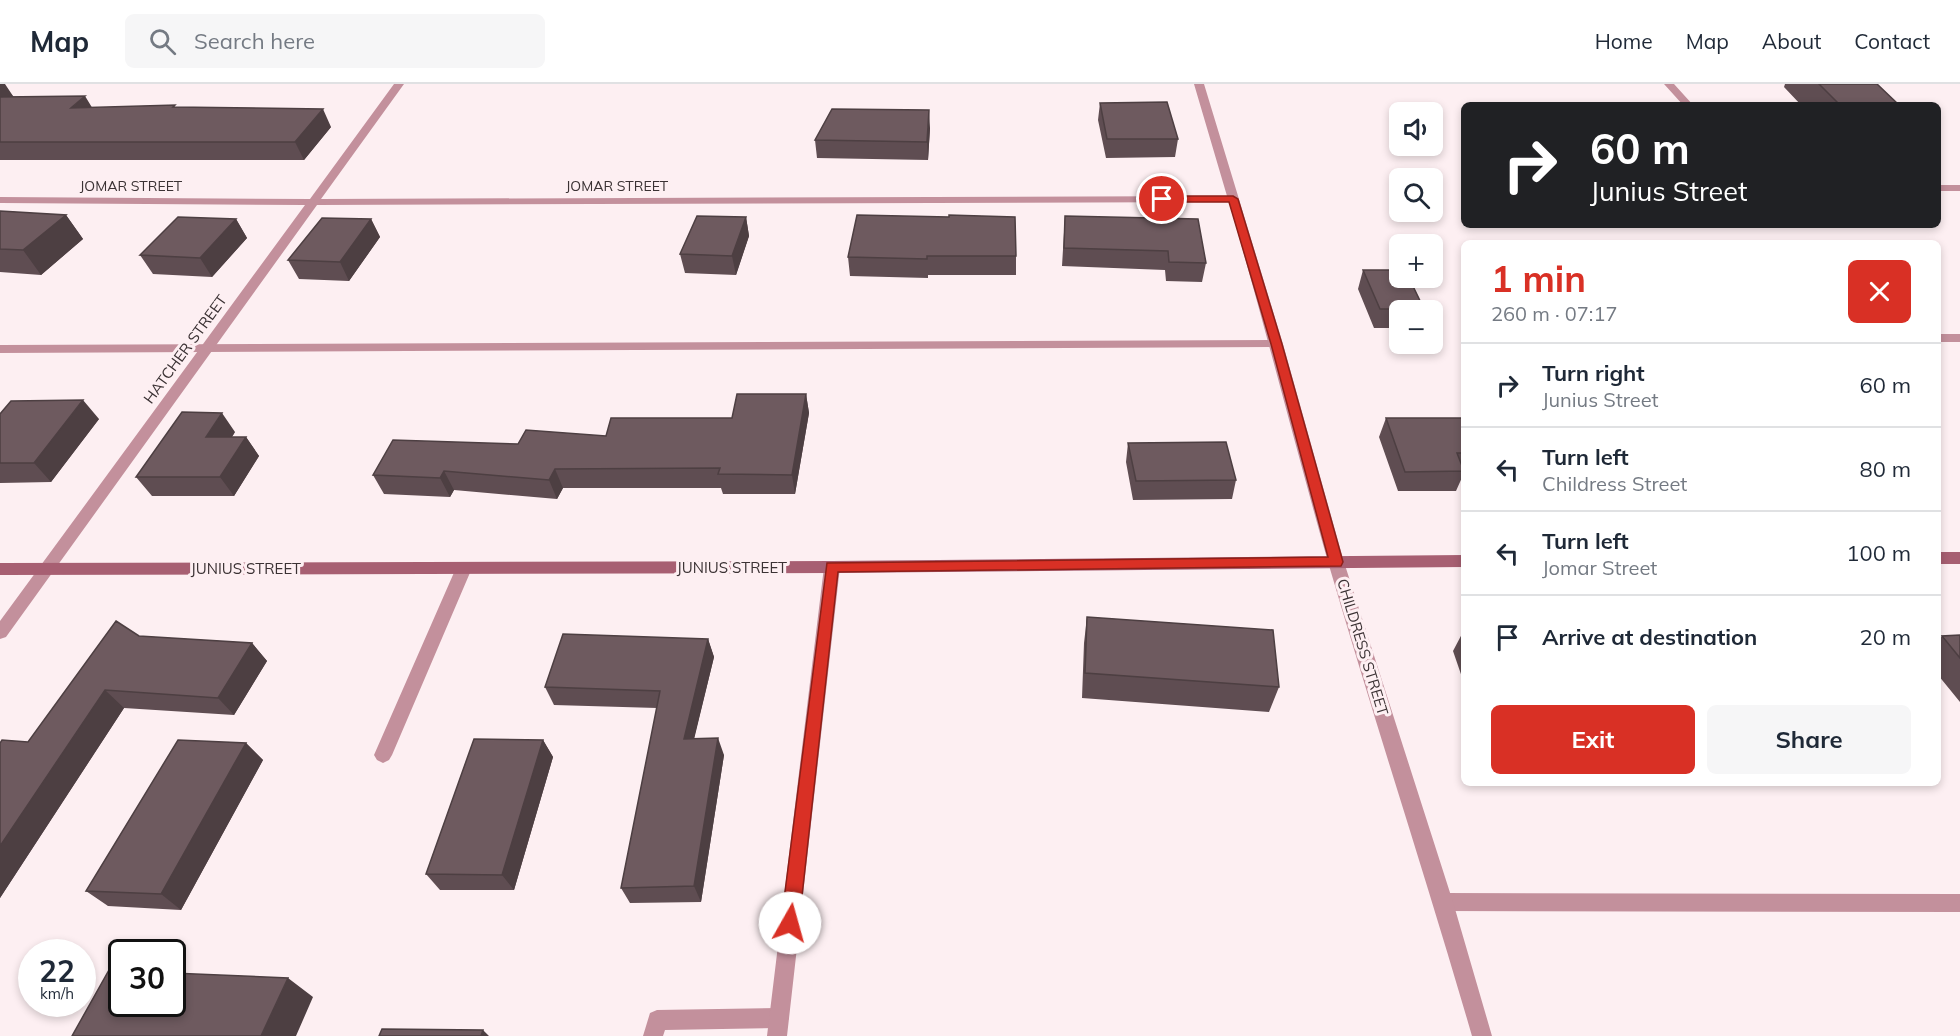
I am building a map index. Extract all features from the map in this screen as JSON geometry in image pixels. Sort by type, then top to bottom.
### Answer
[{"type":"street","name":"HATCHER STREET","points":[[0,633],[399,84]]},
{"type":"street","name":"CHILDRESS STREET","points":[[1199,84],[1277,344],[1336,562],[1443,902],[1482,1036]]},
{"type":"street","points":[[1669,84],[1685,102]]},
{"type":"street","points":[[1941,188],[1960,188]]},
{"type":"street","name":"JOMAR STREET","points":[[0,200],[312,202],[1233,199]]},
{"type":"street","points":[[1941,338],[1960,338]]},
{"type":"street","points":[[0,349],[1277,344]]},
{"type":"street","points":[[1941,558],[1960,558]]},
{"type":"street","name":"JUNIUS STREET","points":[[0,569],[832,567],[1461,561]]},
{"type":"street","points":[[654,1036],[657,1020],[778,1027],[832,567]]},
{"type":"street","points":[[383,755],[464,568]]},
{"type":"street","points":[[1443,902],[1960,903]]},
{"type":"building","points":[[1819,84],[1877,84],[1896,102],[1837,102]]},
{"type":"building","points":[[85,96],[71,108],[175,105],[173,107],[323,109],[295,142],[0,142],[0,97]]},
{"type":"building","points":[[1167,102],[1178,139],[1107,139],[1100,103]]},
{"type":"building","points":[[832,109],[929,110],[927,142],[815,140]]},
{"type":"building","points":[[0,211],[66,215],[23,250],[0,249]]},
{"type":"building","points":[[857,215],[1015,217],[1016,256],[927,256],[927,259],[848,257]]},
{"type":"building","points":[[697,216],[746,217],[732,256],[680,254]]},
{"type":"building","points":[[1065,216],[1198,219],[1206,263],[1169,262],[1168,251],[1064,248]]},
{"type":"building","points":[[178,217],[236,219],[200,258],[140,255]]},
{"type":"building","points":[[322,218],[371,219],[340,262],[288,260]]},
{"type":"building","points":[[1363,270],[1389,270],[1389,288],[1414,288],[1420,300],[1389,300],[1389,309],[1380,309]]},
{"type":"building","points":[[737,394],[806,394],[792,475],[718,474],[720,468],[555,469],[549,480],[444,471],[440,478],[373,475],[393,440],[518,444],[526,430],[606,436],[611,418],[732,418]]},
{"type":"building","points":[[83,400],[34,463],[0,463],[0,414],[11,401]]},
{"type":"building","points":[[182,412],[222,413],[206,437],[246,437],[220,477],[136,477]]},
{"type":"building","points":[[1386,418],[1461,418],[1461,453],[1457,453],[1461,471],[1405,472]]},
{"type":"building","points":[[1226,442],[1236,480],[1136,481],[1128,443]]},
{"type":"building","points":[[1087,617],[1273,630],[1279,687],[1085,673]]},
{"type":"building","points":[[116,621],[139,636],[252,643],[218,698],[105,690],[0,846],[0,743],[2,740],[28,742]]},
{"type":"building","points":[[563,634],[708,639],[684,739],[718,738],[694,886],[621,888],[660,691],[545,687]]},
{"type":"building","points":[[1960,635],[1960,658],[1942,636]]},
{"type":"building","points":[[474,739],[543,740],[502,875],[426,874]]},
{"type":"building","points":[[178,740],[246,743],[161,894],[86,891]]},
{"type":"building","points":[[108,972],[108,1017],[186,1017],[186,974],[288,978],[261,1036],[72,1036],[83,1017],[96,1017],[96,993]]},
{"type":"building","points":[[382,1029],[483,1030],[481,1036],[379,1036]]},
{"type":"route","points":[[790,923],[832,567],[1336,562],[1277,344],[1233,199],[1162,199]]}]
